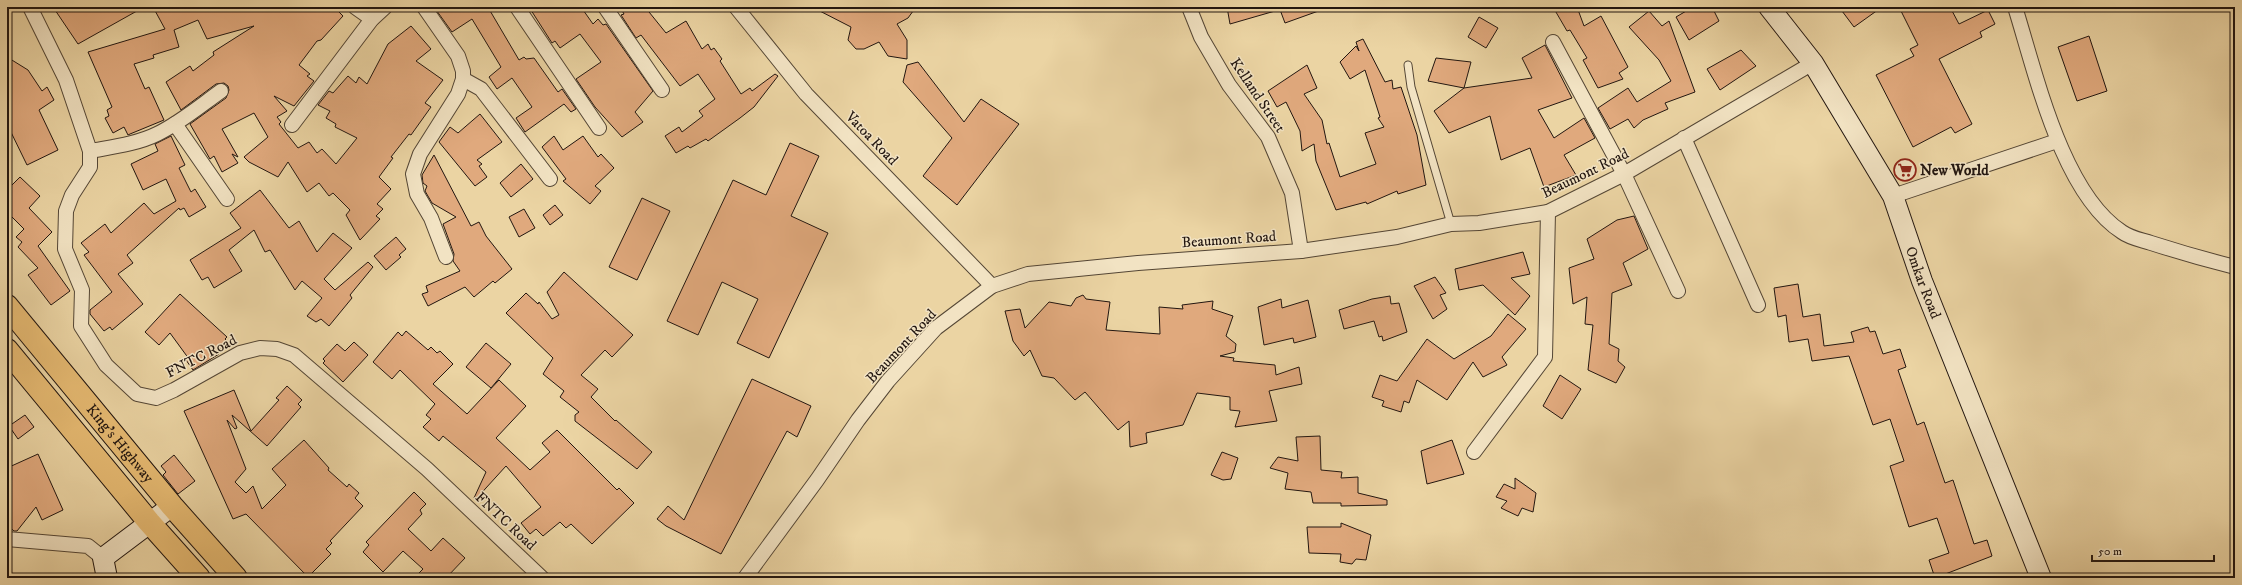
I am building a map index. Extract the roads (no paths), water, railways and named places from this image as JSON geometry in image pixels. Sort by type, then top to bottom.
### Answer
[{"type":"highway","name":"King's Highway","points":[[7,306],[172,506],[236,578]]},
{"type":"highway","name":"King's Highway","points":[[7,350],[149,522],[200,578]]},
{"type":"street","points":[[30,7],[66,80],[90,150],[116,146],[155,135],[175,124],[221,91]]},
{"type":"street","points":[[355,7],[372,19]]},
{"type":"street","points":[[292,125],[372,19],[385,7]]},
{"type":"street","points":[[424,7],[462,64],[463,79],[451,107],[420,154],[413,174],[417,194],[431,218],[446,258]]},
{"type":"street","points":[[517,7],[599,128]]},
{"type":"street","points":[[605,7],[662,90]]},
{"type":"street","name":"Vatoa Road","points":[[736,7],[806,94],[992,286]]},
{"type":"street","name":"Kelland Street","points":[[1189,7],[1201,36],[1229,85],[1268,137],[1292,193],[1301,251]]},
{"type":"street","name":"Omkar Road","points":[[1769,7],[1813,63],[1893,196],[1922,280],[2040,578]]},
{"type":"street","points":[[2015,7],[2057,141],[2086,195],[2101,216],[2124,234],[2183,254],[2235,267]]},
{"type":"street","points":[[1553,42],[1624,174],[1678,291]]},
{"type":"street","name":"Beaumont Road","points":[[746,578],[817,480],[858,420],[888,381],[936,328],[992,286],[1028,274],[1138,263],[1301,251],[1396,237],[1452,224],[1479,223],[1548,212],[1624,174],[1813,63]]},
{"type":"street","points":[[463,79],[481,89],[550,179]]},
{"type":"street","points":[[175,124],[227,199]]},
{"type":"street","points":[[1684,138],[1758,305]]},
{"type":"street","points":[[1893,196],[2057,141]]},
{"type":"street","name":"FNTC Road","points":[[90,150],[90,167],[72,195],[66,211],[65,249],[82,290],[81,326],[106,365],[126,385],[137,394],[156,398],[174,390],[240,353],[260,348],[277,349],[294,355],[427,470],[542,578]]},
{"type":"street","points":[[1474,452],[1546,357],[1548,212]]},
{"type":"street","points":[[103,558],[121,546],[149,522],[172,506]]},
{"type":"street","points":[[7,539],[88,546],[103,558],[107,578]]},
{"type":"lane","points":[[1408,65],[1411,86],[1452,224]]},
{"type":"place","name":"New World","points":[[1905,170]]}]
